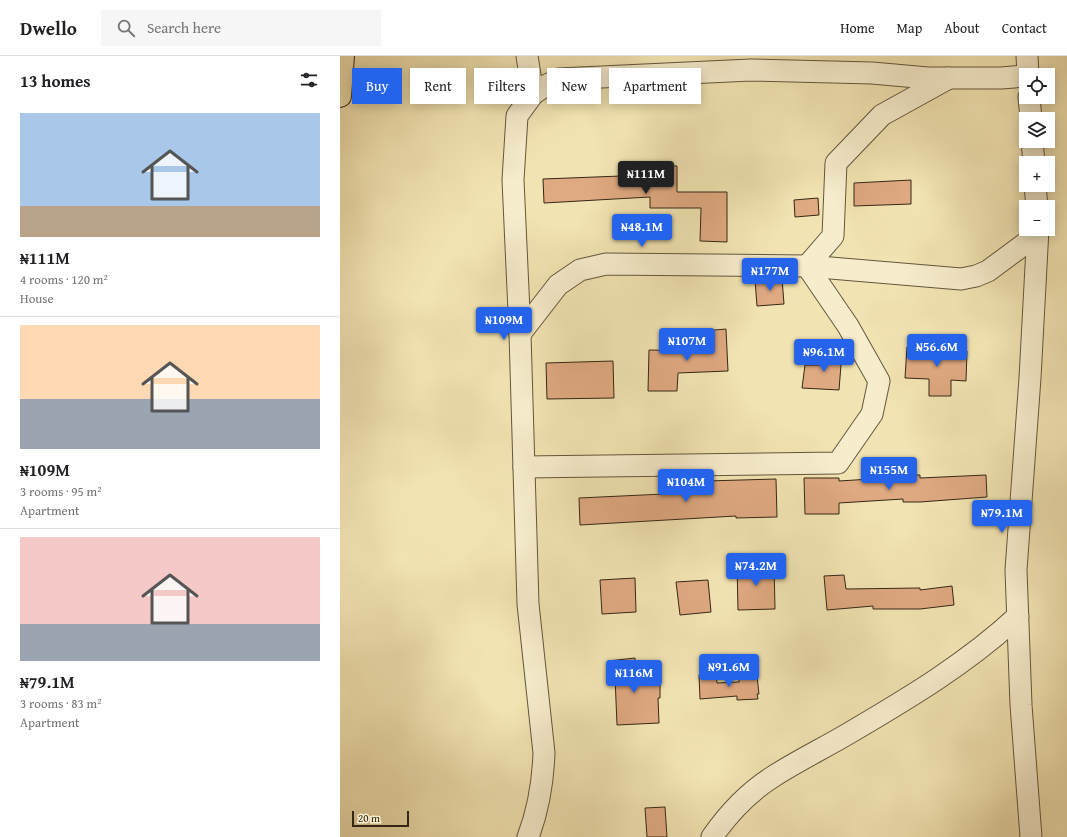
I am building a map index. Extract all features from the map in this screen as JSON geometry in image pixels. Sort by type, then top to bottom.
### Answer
[{"type":"highway","points":[[340,96],[343,56]]},
{"type":"street","points":[[528,56],[530,68]]},
{"type":"street","points":[[1027,56],[1027,68]]},
{"type":"street","points":[[539,90],[559,79],[751,70],[872,73],[928,78],[1001,78],[1019,76]]},
{"type":"street","points":[[807,266],[833,236],[836,163],[882,115],[949,78]]},
{"type":"street","points":[[526,104],[517,116],[513,180],[520,334],[528,604],[544,753],[544,769],[541,790],[528,837]]},
{"type":"street","points":[[520,334],[558,285],[580,270],[606,264],[807,266],[961,279],[976,276],[988,271],[1032,236]]},
{"type":"street","points":[[1032,837],[1021,705],[1017,556],[1030,378],[1038,236]]},
{"type":"street","points":[[524,467],[838,463],[872,414],[879,381],[848,326],[807,266]]},
{"type":"street","points":[[712,837],[719,826],[745,799],[774,776],[928,685],[1002,630],[1018,616]]},
{"type":"building","points":[[650,166],[677,166],[677,192],[727,192],[727,242],[700,241],[701,208],[650,208],[650,197],[544,203],[543,179],[621,176],[621,169],[650,168]]},
{"type":"building","points":[[911,180],[911,204],[854,206],[854,183]]},
{"type":"building","points":[[818,198],[819,215],[795,217],[794,200]]},
{"type":"building","points":[[782,278],[784,304],[757,306],[755,280]]},
{"type":"building","points":[[726,329],[728,371],[678,373],[677,391],[648,391],[649,350],[704,351],[703,331]]},
{"type":"building","points":[[907,347],[967,351],[966,381],[951,380],[951,396],[929,396],[929,379],[905,378]]},
{"type":"building","points":[[822,351],[842,352],[839,390],[802,388],[805,365],[821,365]]},
{"type":"building","points":[[613,361],[614,398],[547,399],[546,363]]},
{"type":"building","points":[[903,475],[920,475],[920,478],[986,475],[987,497],[920,502],[903,502],[903,499],[839,503],[839,514],[805,514],[804,478],[839,478],[839,481],[903,477]]},
{"type":"building","points":[[776,479],[777,517],[736,518],[736,516],[580,525],[579,498],[664,494],[664,482]]},
{"type":"building","points":[[774,564],[775,609],[738,610],[737,565]]},
{"type":"building","points":[[844,575],[846,589],[920,588],[920,590],[952,586],[954,605],[920,609],[873,609],[873,606],[827,610],[824,576]]},
{"type":"building","points":[[635,578],[636,612],[602,614],[600,580]]},
{"type":"building","points":[[708,580],[711,612],[680,615],[676,582]]},
{"type":"building","points":[[635,658],[636,677],[648,677],[649,683],[660,682],[660,698],[658,698],[659,723],[617,725],[615,677],[609,677],[608,661]]},
{"type":"building","points":[[716,674],[717,683],[739,682],[739,677],[757,676],[759,694],[757,694],[758,699],[737,700],[737,696],[700,699],[699,675]]},
{"type":"building","points":[[665,807],[667,837],[647,837],[645,808]]}]
